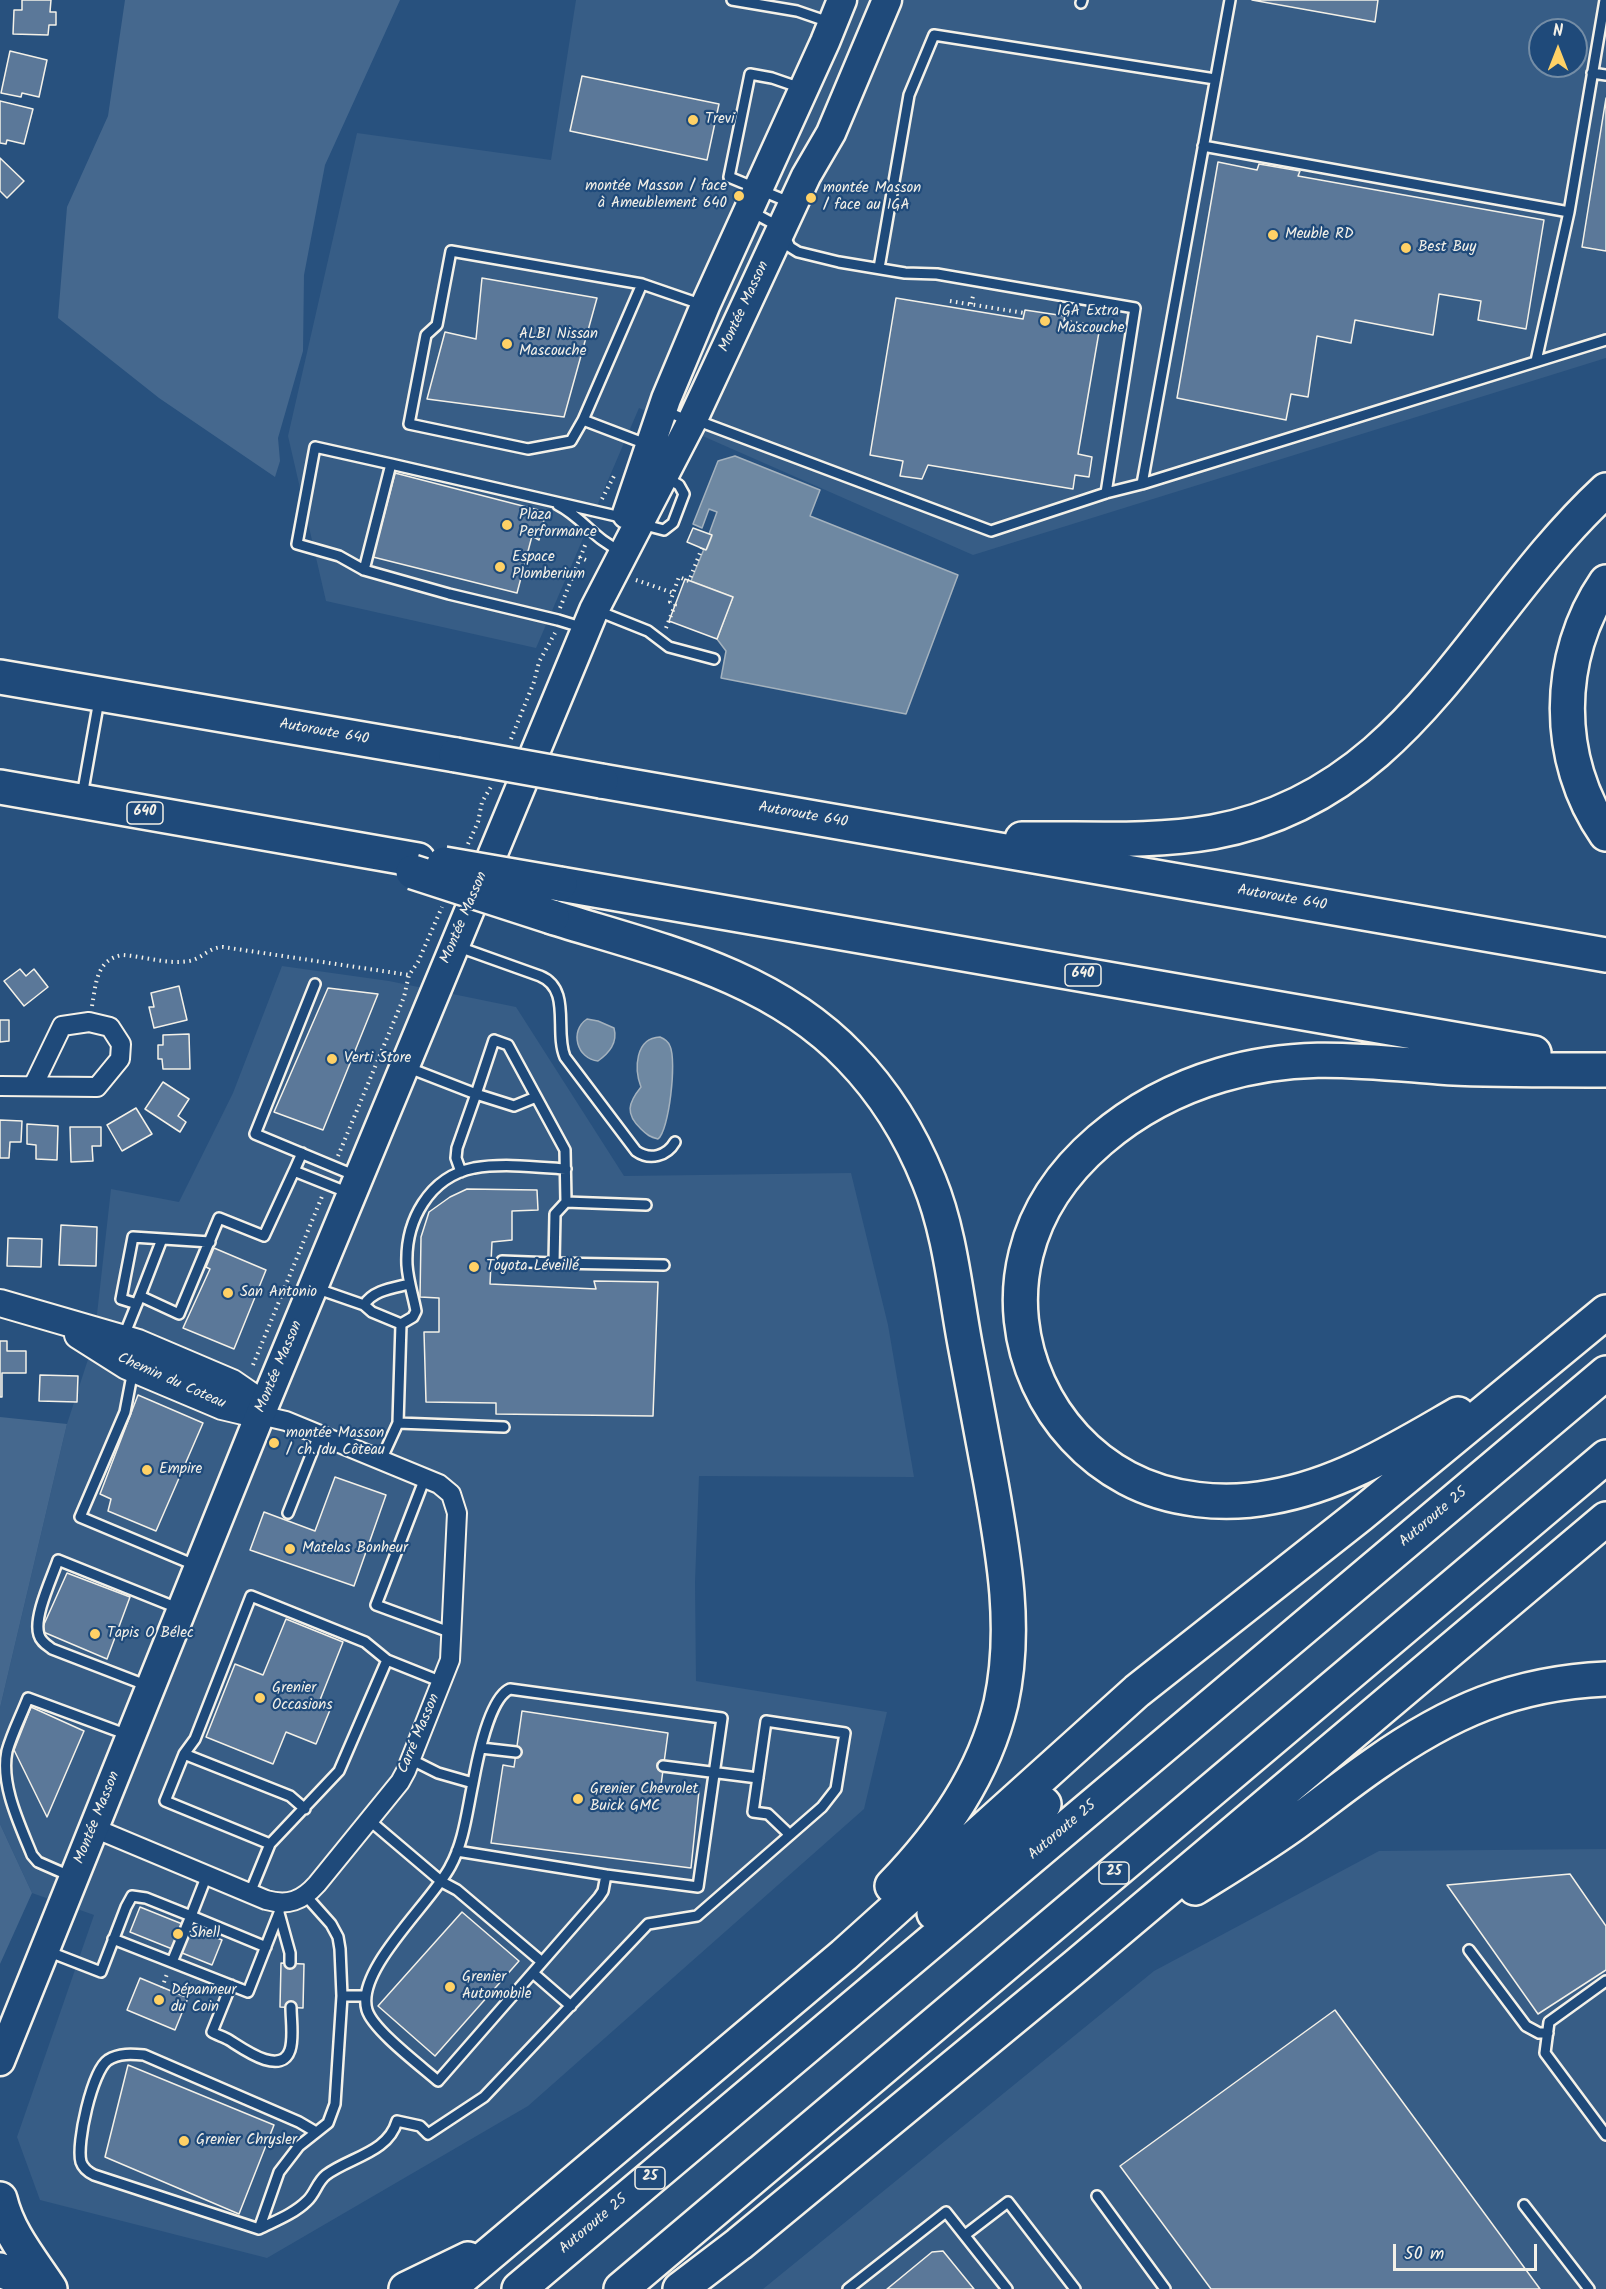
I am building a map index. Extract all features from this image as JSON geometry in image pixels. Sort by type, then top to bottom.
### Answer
[{"type":"highway","points":[[935,839],[1143,838],[1192,835],[1248,823],[1281,811],[1314,795],[1359,766],[1410,721],[1564,534],[1606,490]]},
{"type":"highway","points":[[1606,582],[1589,609],[1575,646],[1568,683],[1567,723],[1574,761],[1585,797],[1606,834]]},
{"type":"highway","name":"Autoroute 640","points":[[0,677],[1606,955]]},
{"type":"highway","name":"640","points":[[0,787],[331,845],[415,866],[560,884],[1606,1068]]},
{"type":"highway","points":[[415,866],[552,916],[676,954],[726,974],[773,997],[813,1024],[849,1056],[894,1114],[920,1159],[939,1208],[950,1256],[1005,1565],[1008,1618],[1004,1685],[994,1728],[969,1787],[927,1849],[889,1889],[844,1955]]},
{"type":"highway","points":[[1541,1367],[1370,1463],[1317,1485],[1250,1500],[1209,1500],[1168,1494],[1127,1479],[1093,1456],[1066,1428],[1044,1396],[1029,1360],[1022,1323],[1021,1288],[1026,1255],[1048,1202],[1086,1152],[1140,1112],[1181,1090],[1220,1075],[1260,1065],[1309,1060],[1379,1061],[1440,1067],[1606,1068]]},
{"type":"highway","points":[[448,2289],[844,1955],[1137,1691],[1360,1515],[1606,1312]]},
{"type":"highway","name":"Autoroute 25","points":[[519,2289],[1606,1373]]},
{"type":"highway","name":"25","points":[[621,2289],[1606,1457]]},
{"type":"highway","points":[[781,2068],[1023,1824],[1178,1672],[1360,1515]]},
{"type":"highway","points":[[680,2289],[739,2244],[1076,1966],[1606,1519]]},
{"type":"highway","points":[[1076,1966],[1291,1826],[1373,1765],[1438,1724],[1476,1706],[1514,1692],[1549,1685],[1606,1679]]},
{"type":"highway","points":[[0,2199],[15,2238],[49,2289]]},
{"type":"highway","points":[[406,2289],[504,2241]]},
{"type":"highway","points":[[0,2270],[49,2289]]},
{"type":"main road","name":"Montée Masson","points":[[0,2061],[199,1567],[270,1414],[314,1287],[454,946],[584,613],[620,550],[659,458],[693,419],[793,204],[831,133],[887,0]]},
{"type":"main road","points":[[833,22],[863,59]]},
{"type":"main road","name":"Montée Masson","points":[[659,458],[662,409],[705,306],[833,22]]},
{"type":"street","points":[[0,1086],[97,1087],[120,1059],[121,1044],[110,1027],[89,1022],[62,1026],[33,1086]]},
{"type":"street","name":"Chemin du Coteau","points":[[0,1304],[55,1321],[222,1406],[270,1414]]},
{"type":"street","name":"Carré Masson","points":[[270,1414],[445,1488],[455,1503],[457,1525],[450,1660],[412,1760],[400,1782],[306,1896]]},
{"type":"street","points":[[93,1828],[250,1893],[280,1908],[306,1896]]},
{"type":"lane","points":[[732,0],[797,10],[833,22]]},
{"type":"lane","points":[[1142,484],[1230,0]]},
{"type":"lane","points":[[1536,361],[1569,212],[1605,0]]},
{"type":"lane","points":[[879,268],[909,95],[934,35],[1215,79]]},
{"type":"lane","points":[[1592,73],[1606,75]]},
{"type":"lane","points":[[804,89],[772,78],[750,74],[729,177],[781,230],[790,247],[798,252],[839,262],[905,273],[937,274],[1135,308],[1106,493]]},
{"type":"lane","points":[[1203,146],[1569,212]]},
{"type":"lane","points":[[754,200],[793,204]]},
{"type":"lane","points":[[642,284],[583,420],[571,441],[528,449],[409,424],[426,335],[437,326],[451,251],[642,284],[705,306]]},
{"type":"lane","points":[[662,409],[991,531],[1106,493],[1142,484],[1606,340]]},
{"type":"lane","points":[[583,420],[659,458]]},
{"type":"lane","points":[[632,521],[315,447],[297,544],[339,556],[364,570],[449,594],[565,621],[584,613],[648,631],[669,646],[714,659]]},
{"type":"lane","points":[[364,570],[391,464]]},
{"type":"lane","points":[[548,500],[568,512],[605,543],[620,550]]},
{"type":"lane","points":[[81,801],[100,694]]},
{"type":"lane","points":[[454,946],[540,976],[552,983],[559,995],[560,1039],[564,1057],[636,1151],[642,1156],[659,1156],[671,1148],[675,1142]]},
{"type":"lane","points":[[315,984],[255,1134],[302,1153],[355,1186]]},
{"type":"lane","points":[[460,1172],[456,1158],[457,1148],[494,1040],[508,1045],[564,1150],[566,1202],[555,1214],[554,1263]]},
{"type":"lane","points":[[404,1066],[514,1106],[536,1096]]},
{"type":"lane","points":[[210,1242],[133,1237],[121,1299],[138,1300],[179,1314],[210,1242],[219,1218],[264,1236],[302,1153]]},
{"type":"lane","points":[[401,1324],[413,1317],[416,1311],[409,1284],[408,1246],[419,1209],[435,1187],[460,1172],[476,1168],[499,1166],[566,1169]]},
{"type":"lane","points":[[294,1171],[355,1186]]},
{"type":"lane","points":[[566,1202],[646,1205]]},
{"type":"lane","points":[[162,1239],[138,1300],[124,1355],[125,1412],[80,1517],[199,1567]]},
{"type":"lane","points":[[502,1262],[664,1265]]},
{"type":"lane","points":[[364,1305],[377,1293],[409,1284]]},
{"type":"lane","points":[[314,1287],[364,1305],[372,1312],[401,1324]]},
{"type":"lane","points":[[381,1460],[398,1423],[401,1324]]},
{"type":"lane","points":[[398,1423],[504,1427]]},
{"type":"lane","points":[[288,1513],[319,1435]]},
{"type":"lane","points":[[424,1478],[376,1605],[452,1634]]},
{"type":"lane","points":[[150,1687],[52,1649],[43,1642],[39,1636],[39,1614],[58,1560],[182,1610]]},
{"type":"lane","points":[[270,1844],[165,1802],[184,1754],[195,1739],[251,1596],[365,1642],[387,1660],[442,1682]]},
{"type":"lane","points":[[250,1893],[270,1844],[339,1772],[387,1660]]},
{"type":"lane","points":[[457,1851],[698,1887],[722,1718],[519,1689],[503,1692],[494,1709],[481,1748],[457,1851],[442,1882],[383,1956],[375,1969],[366,1996],[369,2017],[380,2030],[438,2081],[599,1897],[603,1891],[606,1875]]},
{"type":"lane","points":[[74,1878],[38,1862],[32,1855],[6,1782],[7,1751],[28,1698],[131,1736]]},
{"type":"lane","points":[[316,2132],[299,2122],[144,2055],[118,2055],[108,2060],[100,2068],[96,2077],[80,2144],[82,2165],[87,2171],[259,2229],[296,2210],[306,2202],[324,2177],[335,2169],[383,2144],[391,2137],[397,2121],[420,2126],[428,2134],[484,2097],[648,1924],[697,1916],[790,1835],[822,1807],[833,1794],[838,1782],[846,1733],[766,1721],[753,1812],[768,1814],[790,1835]]},
{"type":"lane","points":[[481,1748],[516,1752]]},
{"type":"lane","points":[[184,1754],[290,1796],[305,1809]]},
{"type":"lane","points":[[412,1760],[438,1773],[473,1783]]},
{"type":"lane","points":[[663,1766],[758,1778]]},
{"type":"lane","points":[[369,1820],[542,1962]]},
{"type":"lane","points":[[172,1962],[207,1875]]},
{"type":"lane","points":[[44,1950],[101,1972],[132,1896],[146,1898],[266,1947]]},
{"type":"lane","points":[[259,2229],[279,2172],[299,2146],[328,2122],[335,2104],[342,1996],[340,1949],[338,1937],[324,1914],[306,1896]]},
{"type":"lane","points":[[113,1939],[248,1992],[280,1908]]},
{"type":"lane","points":[[280,1908],[290,1963]]},
{"type":"lane","points":[[1469,1950],[1526,2026],[1539,2033],[1548,2033]]},
{"type":"lane","points":[[532,1973],[571,2006]]},
{"type":"lane","points":[[1606,1981],[1549,2022],[1545,2053],[1606,2135]]},
{"type":"lane","points":[[231,1985],[212,2032],[230,2040],[238,2048],[271,2062],[279,2061],[290,2049],[291,2007]]},
{"type":"lane","points":[[342,1996],[366,1996]]},
{"type":"lane","points":[[1097,2196],[1165,2289]]},
{"type":"lane","points":[[965,2235],[1008,2202],[1075,2289]]},
{"type":"lane","points":[[1524,2205],[1589,2289]]},
{"type":"lane","points":[[848,2289],[946,2212],[1007,2289]]},
{"type":"path","points":[[971,304],[973,296]]},
{"type":"path","points":[[950,301],[1021,313],[1021,303]]},
{"type":"path","points":[[1070,312],[1066,322],[1131,333]]},
{"type":"path","points":[[560,610],[588,540]]},
{"type":"path","points":[[669,621],[675,605],[670,603],[679,577],[689,581],[702,548]]},
{"type":"path","points":[[579,558],[588,561]]},
{"type":"path","points":[[636,579],[673,593]]},
{"type":"path","points":[[564,596],[584,613]]},
{"type":"path","points":[[92,1003],[102,965],[114,956],[122,955],[182,962],[193,960],[211,949],[223,947],[409,975]]},
{"type":"path","name":"Montée Masson","points":[[252,1366],[323,1194]]},
{"type":"shaded area","points":[[125,0],[400,0],[325,165],[304,275],[303,351],[278,438],[280,461],[275,477],[159,398],[58,318],[67,207],[108,116]]},
{"type":"shaded area","points":[[576,0],[1606,0],[1606,358],[973,555],[639,408],[536,648],[326,601],[288,436],[357,133],[551,160]]},
{"type":"shaded area","points":[[735,456],[820,490],[810,516],[958,575],[906,714],[721,678],[726,651],[717,639],[733,597],[691,581],[712,536],[709,534],[717,512],[709,509],[702,528],[693,524],[718,461]]},
{"type":"shaded area","points":[[282,966],[389,981],[516,1007],[624,1176],[851,1173],[888,1325],[914,1477],[699,1476],[695,1582],[696,1681],[887,1712],[864,1809],[528,2106],[267,2258],[40,2200],[17,2137],[94,1915],[32,1893],[0,1824],[0,1708],[67,1424],[94,1341],[111,1189],[179,1202],[233,1093]]},
{"type":"shaded area","points":[[587,1019],[614,1028],[614,1043],[606,1055],[598,1061],[585,1055],[578,1044],[578,1030]]},
{"type":"shaded area","points":[[660,1037],[670,1046],[673,1066],[666,1123],[658,1139],[651,1137],[636,1124],[630,1108],[633,1098],[641,1087],[638,1056],[646,1043]]},
{"type":"shaded area","points":[[0,1417],[67,1424],[0,1708]]},
{"type":"shaded area","points":[[0,1824],[32,1893],[0,1964]]},
{"type":"shaded area","points":[[1606,1849],[1606,2289],[763,2289],[1154,1971],[1379,1851]]},
{"type":"building","points":[[22,0],[51,0],[50,12],[56,12],[56,25],[49,25],[48,35],[13,34],[14,10],[22,10]]},
{"type":"building","points":[[1252,0],[1378,0],[1375,22]]},
{"type":"building","points":[[10,51],[47,60],[39,97],[22,93],[21,97],[1,93]]},
{"type":"building","points":[[582,76],[719,104],[707,160],[570,131]]},
{"type":"building","points":[[1606,98],[1606,251],[1582,247]]},
{"type":"building","points":[[0,101],[33,109],[24,144],[7,140],[6,144],[0,143]]},
{"type":"building","points":[[0,158],[24,181],[7,198],[0,191]]},
{"type":"building","points":[[1218,162],[1257,170],[1259,164],[1300,171],[1298,176],[1544,220],[1526,329],[1478,320],[1481,301],[1439,294],[1433,335],[1355,320],[1351,343],[1317,336],[1308,397],[1291,394],[1286,420],[1177,398]]},
{"type":"building","points":[[482,278],[597,298],[564,417],[427,399],[445,332],[476,339]]},
{"type":"building","points":[[896,298],[1023,319],[1025,310],[1065,316],[1063,326],[1099,332],[1078,454],[1092,457],[1089,477],[1075,475],[1073,489],[928,465],[922,479],[900,476],[903,461],[870,455]]},
{"type":"building","points":[[395,473],[546,512],[539,540],[532,536],[517,593],[373,557]]},
{"type":"building","points":[[693,528],[712,535],[706,550],[687,542]]},
{"type":"building","points":[[685,579],[733,597],[717,639],[669,621]]},
{"type":"building","points":[[20,969],[26,976],[34,969],[48,987],[24,1006],[4,981]]},
{"type":"building","points":[[179,986],[187,1020],[154,1028],[149,1007],[154,1007],[151,993]]},
{"type":"building","points":[[328,988],[378,994],[323,1130],[274,1112]]},
{"type":"building","points":[[0,1020],[9,1020],[9,1041],[0,1042]]},
{"type":"building","points":[[189,1034],[190,1069],[163,1069],[162,1059],[158,1059],[158,1045],[163,1045],[163,1035]]},
{"type":"building","points":[[163,1082],[189,1099],[178,1116],[186,1122],[180,1132],[145,1109]]},
{"type":"building","points":[[136,1108],[152,1134],[122,1151],[107,1125]]},
{"type":"building","points":[[0,1120],[22,1121],[21,1142],[10,1142],[9,1158],[0,1158]]},
{"type":"building","points":[[27,1124],[58,1126],[57,1160],[36,1159],[36,1145],[27,1144]]},
{"type":"building","points":[[70,1127],[101,1127],[101,1146],[92,1146],[93,1161],[71,1162]]},
{"type":"building","points":[[467,1189],[537,1190],[538,1210],[512,1211],[512,1240],[492,1242],[490,1284],[596,1289],[594,1281],[658,1282],[653,1416],[496,1414],[496,1403],[426,1402],[424,1332],[439,1332],[439,1298],[420,1297],[421,1237],[429,1212],[450,1197]]},
{"type":"building","points":[[61,1225],[97,1227],[96,1266],[59,1265]]},
{"type":"building","points":[[8,1238],[42,1239],[41,1267],[7,1266]]},
{"type":"building","points":[[214,1248],[266,1270],[234,1349],[183,1328],[210,1269],[206,1267]]},
{"type":"building","points":[[0,1341],[7,1341],[7,1351],[26,1351],[26,1373],[2,1373],[2,1397],[0,1397]]},
{"type":"building","points":[[40,1375],[78,1376],[77,1402],[39,1401]]},
{"type":"building","points":[[138,1395],[203,1423],[156,1531],[108,1511],[111,1499],[100,1494]]},
{"type":"building","points":[[335,1477],[386,1495],[354,1586],[250,1550],[264,1512],[315,1531]]},
{"type":"building","points":[[67,1573],[130,1597],[107,1659],[41,1631]]},
{"type":"building","points":[[286,1619],[343,1642],[320,1700],[332,1705],[316,1744],[286,1732],[273,1764],[206,1737],[235,1664],[263,1675]]},
{"type":"building","points":[[31,1707],[84,1731],[47,1817],[14,1750]]},
{"type":"building","points":[[522,1711],[668,1733],[661,1785],[699,1791],[691,1868],[491,1843],[503,1765],[514,1767]]},
{"type":"building","points":[[1570,1874],[1606,1926],[1606,1970],[1538,2014],[1447,1885]]},
{"type":"building","points":[[140,1907],[222,1940],[212,1965],[130,1932]]},
{"type":"building","points":[[462,1912],[519,1961],[435,2056],[378,2006]]},
{"type":"building","points":[[281,1963],[304,1964],[303,2008],[280,2007]]},
{"type":"building","points":[[140,1978],[188,1998],[175,2030],[127,2010]]},
{"type":"building","points":[[1335,2010],[1540,2289],[1211,2289],[1120,2166]]},
{"type":"building","points":[[128,2065],[274,2125],[239,2214],[105,2157]]},
{"type":"building","points":[[943,2251],[974,2289],[887,2289],[932,2252]]},
{"type":"place","name":"Trevi","points":[[693,120]]},
{"type":"place","name":"montée Masson / face à Ameublement 640","points":[[739,196]]},
{"type":"place","name":"montée Masson / face au IGA","points":[[811,198]]},
{"type":"place","name":"Meuble RD","points":[[1273,235]]},
{"type":"place","name":"Best Buy","points":[[1406,248]]},
{"type":"place","name":"IGA Extra Mascouche","points":[[1045,321]]},
{"type":"place","name":"ALBI Nissan Mascouche","points":[[507,344]]},
{"type":"place","name":"Plaza Performance","points":[[507,525]]},
{"type":"place","name":"Espace Plomberium","points":[[500,567]]},
{"type":"place","name":"Verti Store","points":[[332,1059]]},
{"type":"place","name":"Toyota Léveillé","points":[[474,1267]]},
{"type":"place","name":"San Antonio","points":[[228,1293]]},
{"type":"place","name":"montée Masson / ch. du Côteau","points":[[274,1443]]},
{"type":"place","name":"Empire","points":[[147,1470]]},
{"type":"place","name":"Matelas Bonheur","points":[[290,1549]]},
{"type":"place","name":"Tapis O Bélec","points":[[95,1634]]},
{"type":"place","name":"Grenier Occasions","points":[[260,1698]]},
{"type":"place","name":"Grenier Chevrolet Buick GMC","points":[[578,1799]]},
{"type":"place","name":"Shell","points":[[178,1934]]},
{"type":"place","name":"Grenier Automobile","points":[[450,1987]]},
{"type":"place","name":"Dépanneur du Coin","points":[[159,2000]]},
{"type":"place","name":"Grenier Chrysler","points":[[184,2141]]}]
